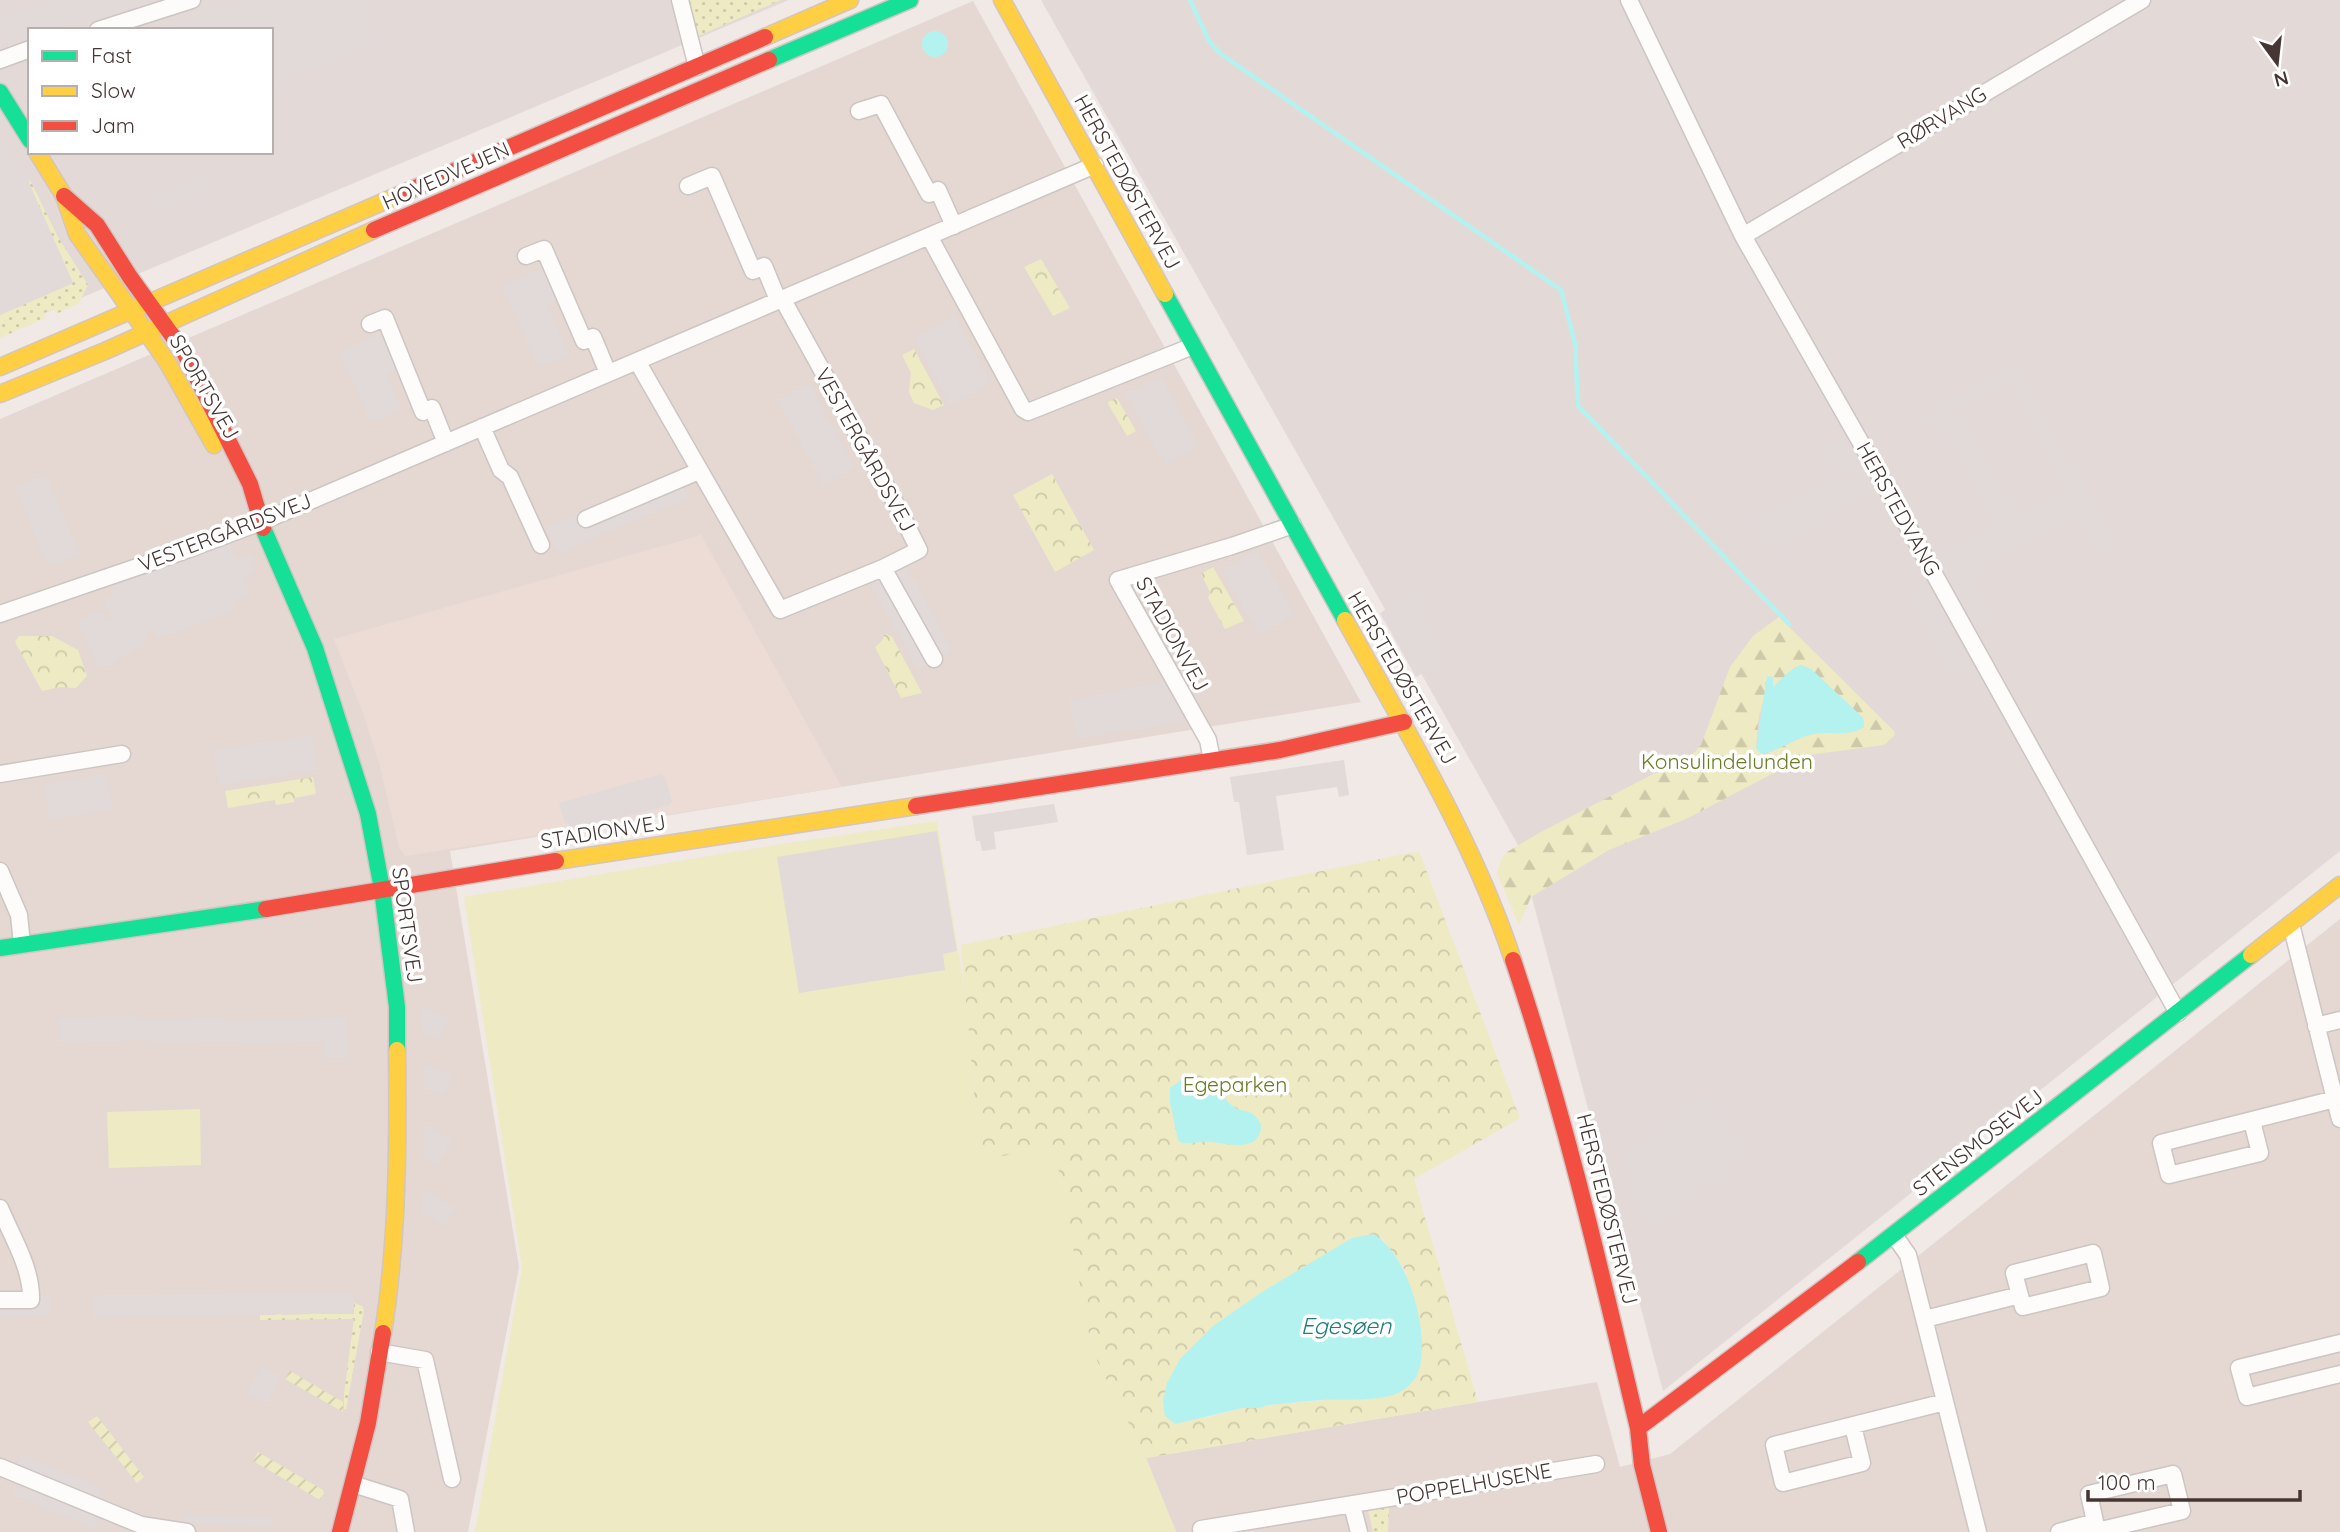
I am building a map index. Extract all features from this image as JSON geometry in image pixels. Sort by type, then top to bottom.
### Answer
[{"type":"street","points":[[104,28],[192,0]]},
{"type":"street","points":[[680,0],[697,67]]},
{"type":"street","name":"HOVEDVEJEN","points":[[0,367],[850,0]]},
{"type":"street","name":"HOVEDVEJEN","points":[[0,394],[146,332],[458,192],[910,0]]},
{"type":"street","name":"HERSTEDØSTERVEJ","points":[[1002,0],[1347,625],[1441,789],[1486,887],[1535,1019],[1558,1096],[1638,1428],[1643,1465],[1659,1532]]},
{"type":"street","name":"HERSTEDVANG","points":[[1629,0],[1743,236],[1877,471],[2178,1013]]},
{"type":"street","name":"RØRVANG","points":[[1743,236],[2141,0]]},
{"type":"street","points":[[0,60],[28,50]]},
{"type":"street","points":[[0,92],[28,137]]},
{"type":"street","points":[[859,111],[881,104],[929,194],[938,190],[954,226]]},
{"type":"street","points":[[38,154],[64,196]]},
{"type":"street","name":"VESTERGÅRDSVEJ","points":[[0,614],[261,522],[1095,165]]},
{"type":"street","name":"VESTERGÅRDSVEJ","points":[[637,361],[780,610],[883,568],[919,550],[764,266],[753,271],[712,176],[688,186]]},
{"type":"street","name":"SPORTSVEJ","points":[[64,196],[77,234],[166,360],[238,489],[261,522]]},
{"type":"street","name":"SPORTSVEJ","points":[[64,196],[97,225],[184,352],[250,484],[261,522],[315,648],[368,814],[382,889],[397,1007],[399,1137],[390,1284],[368,1423],[340,1532]]},
{"type":"street","points":[[929,236],[1023,410],[1028,412],[1193,346]]},
{"type":"street","points":[[526,256],[544,249],[584,341],[593,337],[608,373]]},
{"type":"street","points":[[369,324],[385,318],[423,412],[432,408],[446,443]]},
{"type":"street","points":[[482,427],[501,470],[510,477],[541,545]]},
{"type":"street","points":[[586,519],[699,471]]},
{"type":"street","name":"STADIONVEJ","points":[[1212,760],[1208,740],[1118,580],[1293,525]]},
{"type":"street","points":[[883,568],[934,659]]},
{"type":"street","name":"STADIONVEJ","points":[[0,948],[202,919],[1280,750],[1404,722]]},
{"type":"street","points":[[0,774],[122,754]]},
{"type":"street","points":[[0,870],[19,915],[22,944]]},
{"type":"street","name":"STENSMOSEVEJ","points":[[1638,1428],[1894,1235],[2340,885]]},
{"type":"street","points":[[2291,924],[2340,1119]]},
{"type":"street","points":[[2316,1026],[2340,1020]]},
{"type":"street","points":[[2252,1121],[2260,1153],[2169,1175],[2161,1143],[2335,1099]]},
{"type":"street","points":[[0,1208],[30,1278],[31,1300],[0,1300]]},
{"type":"street","points":[[1894,1235],[1908,1255],[1978,1532]]},
{"type":"street","points":[[2093,1253],[2101,1288],[2023,1307],[2020,1295],[2014,1273],[2093,1253]]},
{"type":"street","points":[[1925,1320],[2020,1295]]},
{"type":"street","points":[[2340,1343],[2239,1368],[2247,1397],[2340,1374]]},
{"type":"street","points":[[379,1352],[425,1360],[452,1479]]},
{"type":"street","points":[[1853,1426],[1862,1463],[1783,1483],[1773,1445],[1945,1402]]},
{"type":"street","name":"HERSTEDØSTERVEJ","points":[[1638,1428],[1655,1462],[1673,1532]]},
{"type":"street","name":"POPPELHUSENE","points":[[1201,1529],[1596,1464]]},
{"type":"street","points":[[0,1467],[141,1525],[187,1532]]},
{"type":"street","points":[[2174,1474],[2182,1511],[2097,1531],[2095,1522],[2089,1494],[2174,1474]]},
{"type":"street","points":[[353,1484],[400,1499],[406,1532]]},
{"type":"street","points":[[1352,1505],[1359,1532]]},
{"type":"street","points":[[2059,1532],[2095,1522]]},
{"type":"shaded area","points":[[0,0],[789,0],[0,332]]},
{"type":"shaded area","points":[[68,0],[158,0],[57,28],[28,28],[28,35],[9,40],[5,31],[0,32],[0,18]]},
{"type":"shaded area","points":[[243,0],[363,0],[373,43],[273,84],[273,28],[160,28]]},
{"type":"shaded area","points":[[1041,0],[2340,0],[2340,851],[1663,1391],[1518,845]]},
{"type":"shaded area","points":[[973,1],[1361,702],[450,851],[519,1267],[468,1532],[0,1532],[0,419]]},
{"type":"shaded area","points":[[0,137],[29,183],[73,283],[0,315],[0,236],[5,233],[0,220]]},
{"type":"shaded area","points":[[203,176],[207,192],[154,212],[148,197]]},
{"type":"shaded area","points":[[544,267],[558,299],[547,305],[569,355],[539,368],[502,286]]},
{"type":"shaded area","points":[[954,316],[991,383],[951,405],[914,338]]},
{"type":"shaded area","points":[[383,333],[398,369],[387,374],[402,409],[371,423],[339,352]]},
{"type":"shaded area","points":[[2015,364],[2117,547],[2098,558],[2074,516],[1970,574],[1994,619],[1979,627],[1940,556],[1996,524],[1941,426],[1961,416],[2019,518],[2066,492],[2008,380],[1923,430],[1916,419]]},
{"type":"shaded area","points":[[1160,376],[1199,447],[1165,465],[1125,394]]},
{"type":"shaded area","points":[[809,383],[854,468],[823,485],[778,399]]},
{"type":"shaded area","points":[[1842,437],[1872,493],[1798,533],[1780,553],[1749,524],[1834,477],[1839,486],[1852,479],[1847,469],[1837,473],[1823,447]]},
{"type":"shaded area","points":[[676,471],[688,498],[559,553],[545,527]]},
{"type":"shaded area","points":[[46,475],[80,555],[48,566],[14,487]]},
{"type":"shaded area","points":[[701,535],[842,787],[405,856],[399,847],[380,766],[364,716],[334,639]]},
{"type":"shaded area","points":[[230,544],[235,559],[250,553],[257,571],[244,578],[250,595],[233,602],[236,610],[157,639],[153,630],[148,631],[145,637],[146,645],[99,670],[77,621],[100,609],[107,620],[111,619],[104,599],[112,595],[110,585]]},
{"type":"shaded area","points":[[1258,550],[1294,615],[1259,635],[1222,570]]},
{"type":"shaded area","points":[[906,566],[953,651],[918,670],[871,585]]},
{"type":"shaded area","points":[[1924,584],[1967,662],[1948,673],[1905,594]]},
{"type":"shaded area","points":[[1411,595],[1447,659],[1416,677],[1380,613]]},
{"type":"shaded area","points":[[1164,681],[1185,722],[1076,739],[1069,700]]},
{"type":"shaded area","points":[[312,735],[317,770],[219,785],[213,750]]},
{"type":"shaded area","points":[[1344,760],[1349,795],[1339,797],[1337,787],[1276,796],[1284,850],[1247,855],[1239,802],[1234,802],[1230,777]]},
{"type":"shaded area","points":[[107,774],[113,810],[50,820],[44,784]]},
{"type":"shaded area","points":[[661,774],[666,779],[672,802],[667,806],[575,829],[565,822],[559,803]]},
{"type":"shaded area","points":[[1054,804],[1058,822],[994,832],[996,849],[982,851],[980,841],[976,841],[972,816]]},
{"type":"shaded area","points":[[937,831],[957,951],[943,954],[945,970],[799,993],[777,857]]},
{"type":"shaded area","points":[[2340,919],[2340,1532],[1176,1532],[1146,1458],[1597,1382],[1620,1467],[1670,1454]]},
{"type":"shaded area","points":[[421,1006],[449,1018],[439,1040],[422,1033]]},
{"type":"shaded area","points":[[137,1016],[138,1020],[222,1017],[223,1021],[347,1017],[349,1057],[324,1058],[323,1041],[239,1044],[238,1041],[151,1043],[150,1040],[59,1043],[58,1018]]},
{"type":"shaded area","points":[[423,1063],[452,1076],[444,1096],[425,1089]]},
{"type":"shaded area","points":[[1704,1095],[1745,1152],[1647,1231],[1625,1155]]},
{"type":"shaded area","points":[[424,1124],[452,1139],[437,1166],[424,1159]]},
{"type":"shaded area","points":[[423,1189],[456,1208],[444,1226],[421,1212]]},
{"type":"shaded area","points":[[353,1293],[353,1313],[93,1317],[92,1295]]},
{"type":"shaded area","points":[[49,1295],[49,1316],[0,1317],[0,1296]]},
{"type":"shaded area","points":[[262,1366],[280,1376],[266,1404],[247,1393]]},
{"type":"shaded area","points":[[21,1453],[101,1488],[101,1500],[16,1465]]},
{"type":"shaded area","points":[[14,1484],[100,1518],[95,1529],[13,1495]]},
{"type":"shaded area","points":[[185,1514],[272,1518],[272,1527],[184,1523]]},
{"type":"green space","points":[[689,0],[781,0],[698,36]]},
{"type":"green space","points":[[30,180],[58,237],[88,285],[78,304],[56,314],[54,309],[44,313],[45,318],[0,338],[0,315],[73,283]]},
{"type":"green space","points":[[1041,259],[1070,308],[1053,316],[1024,267]]},
{"type":"green space","points":[[914,349],[944,405],[933,410],[914,403],[909,392],[911,373],[902,355]]},
{"type":"green space","points":[[1117,398],[1136,431],[1127,436],[1107,402]]},
{"type":"green space","points":[[1052,474],[1094,550],[1055,572],[1013,495]]},
{"type":"green space","points":[[1213,567],[1244,621],[1225,629],[1208,598],[1210,592],[1201,574]]},
{"type":"green space","name":"Konsulindelunden","points":[[1779,617],[1895,735],[1884,745],[1808,755],[1686,819],[1609,850],[1531,897],[1519,925],[1497,873],[1502,858],[1507,852],[1541,832],[1694,753],[1701,745],[1730,667],[1753,636]],"holes":[[[1795,667],[1811,669],[1863,718],[1864,727],[1841,733],[1829,731],[1807,735],[1764,755],[1756,748],[1765,682],[1773,677],[1773,688]]]},
{"type":"green space","points":[[887,634],[892,637],[922,693],[901,698],[875,647]]},
{"type":"green space","points":[[19,636],[52,636],[78,650],[87,676],[76,688],[60,687],[42,691],[15,642]]},
{"type":"green space","points":[[313,777],[316,794],[276,805],[275,800],[228,808],[225,791]]},
{"type":"green space","points":[[937,821],[965,992],[980,1160],[1054,1147],[1092,1351],[1146,1458],[1176,1532],[475,1532],[522,1268],[464,897]]},
{"type":"green space","name":"Egeparken","points":[[1419,851],[1520,1118],[1414,1179],[1478,1402],[1146,1458],[1092,1351],[1054,1147],[980,1161],[961,945]],"holes":[[[1352,1238],[1383,1239],[1407,1273],[1365,1397],[1242,1408],[1203,1419],[1262,1292]]]},
{"type":"green space","points":[[200,1109],[201,1165],[109,1168],[107,1112]]},
{"type":"green space","points":[[281,1303],[282,1315],[312,1314],[313,1303],[317,1303],[317,1314],[354,1314],[354,1303],[362,1306],[364,1310],[346,1410],[344,1393],[354,1319],[260,1320],[260,1315],[277,1315],[277,1304]]},
{"type":"green space","points":[[290,1371],[343,1402],[343,1412],[285,1379]]},
{"type":"green space","points":[[97,1416],[144,1477],[137,1483],[88,1422]]},
{"type":"green space","points":[[258,1452],[323,1490],[320,1500],[253,1461]]},
{"type":"green space","points":[[1389,1506],[1388,1532],[1373,1532],[1368,1510]]},
{"type":"water","points":[[935,31],[944,35],[948,44],[944,53],[935,57],[926,53],[922,44],[926,35]]},
{"type":"water","points":[[1801,665],[1811,669],[1857,712],[1863,719],[1864,727],[1853,732],[1807,736],[1761,754],[1756,748],[1767,676],[1773,677],[1773,687],[1791,670]]},
{"type":"water","points":[[1197,1077],[1210,1080],[1230,1104],[1258,1119],[1261,1125],[1256,1140],[1234,1145],[1182,1143],[1178,1140],[1170,1102],[1170,1088],[1181,1080]]},
{"type":"water","name":"Egesøen","points":[[1373,1234],[1386,1244],[1397,1258],[1414,1297],[1419,1318],[1422,1357],[1417,1376],[1408,1387],[1383,1397],[1314,1400],[1242,1408],[1175,1424],[1165,1416],[1163,1401],[1167,1383],[1180,1359],[1213,1326],[1262,1292],[1352,1238]]},
{"type":"waterway","points":[[1190,0],[1209,41],[1221,54],[1561,290],[1575,343],[1578,406],[1789,624]]},
{"type":"traffic: fast","points":[[769,60],[910,0]]},
{"type":"traffic: fast","points":[[0,92],[28,137]]},
{"type":"traffic: fast","points":[[1165,294],[1345,620]]},
{"type":"traffic: fast","points":[[263,528],[315,648],[368,814],[382,889],[397,1007],[397,1050]]},
{"type":"traffic: fast","points":[[0,948],[266,909]]},
{"type":"traffic: fast","points":[[1858,1262],[2251,955]]},
{"type":"traffic: slow","points":[[765,37],[850,0]]},
{"type":"traffic: slow","points":[[1002,0],[1165,294]]},
{"type":"traffic: slow","points":[[38,154],[64,196],[77,234],[166,360],[214,445]]},
{"type":"traffic: slow","points":[[0,367],[399,195]]},
{"type":"traffic: slow","points":[[0,394],[105,351],[374,230]]},
{"type":"traffic: slow","points":[[1345,620],[1437,786],[1478,871],[1513,960]]},
{"type":"traffic: slow","points":[[556,861],[916,806]]},
{"type":"traffic: slow","points":[[2251,955],[2340,885]]},
{"type":"traffic: slow","points":[[383,1333],[394,1227],[397,1050]]},
{"type":"traffic: jam","points":[[399,195],[765,37]]},
{"type":"traffic: jam","points":[[374,230],[769,60]]},
{"type":"traffic: jam","points":[[64,196],[97,225],[130,277],[184,352],[250,484],[263,528]]},
{"type":"traffic: jam","points":[[916,806],[1280,750],[1404,722]]},
{"type":"traffic: jam","points":[[266,909],[556,861]]},
{"type":"traffic: jam","points":[[1513,960],[1581,1193],[1638,1428],[1642,1465],[1659,1532]]},
{"type":"traffic: jam","points":[[1638,1428],[1858,1262]]},
{"type":"traffic: jam","points":[[340,1532],[368,1423],[383,1333]]}]
